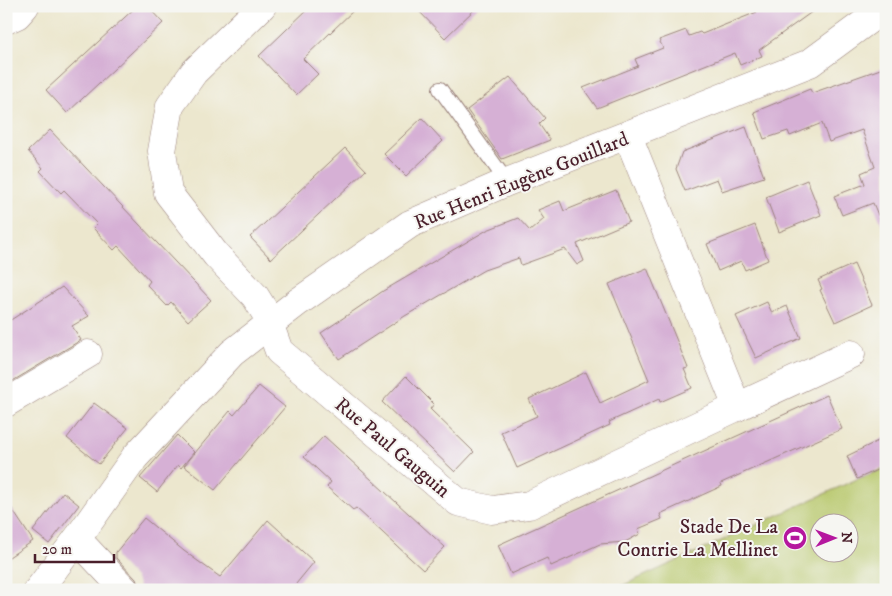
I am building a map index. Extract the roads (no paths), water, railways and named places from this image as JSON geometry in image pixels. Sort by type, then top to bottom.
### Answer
[{"type":"street","points":[[6,20],[17,15],[24,6]]},
{"type":"street","name":"Rue Paul Gauguin","points":[[262,6],[194,72],[170,106],[162,151],[168,193],[216,255],[256,296],[265,312],[279,351],[458,502],[492,510],[529,505],[851,354]]},
{"type":"street","name":"Rue Henri Eugène Gouillard","points":[[38,590],[135,457],[232,353],[298,302],[410,224],[507,182],[810,63],[886,7]]},
{"type":"street","points":[[628,136],[737,407]]},
{"type":"street","points":[[6,403],[88,354]]},
{"type":"street","points":[[77,539],[126,590]]},
{"type":"lane","points":[[440,89],[507,182]]},
{"type":"place","name":"Stade De La Contrie La Mellinet","points":[[795,538]]}]
